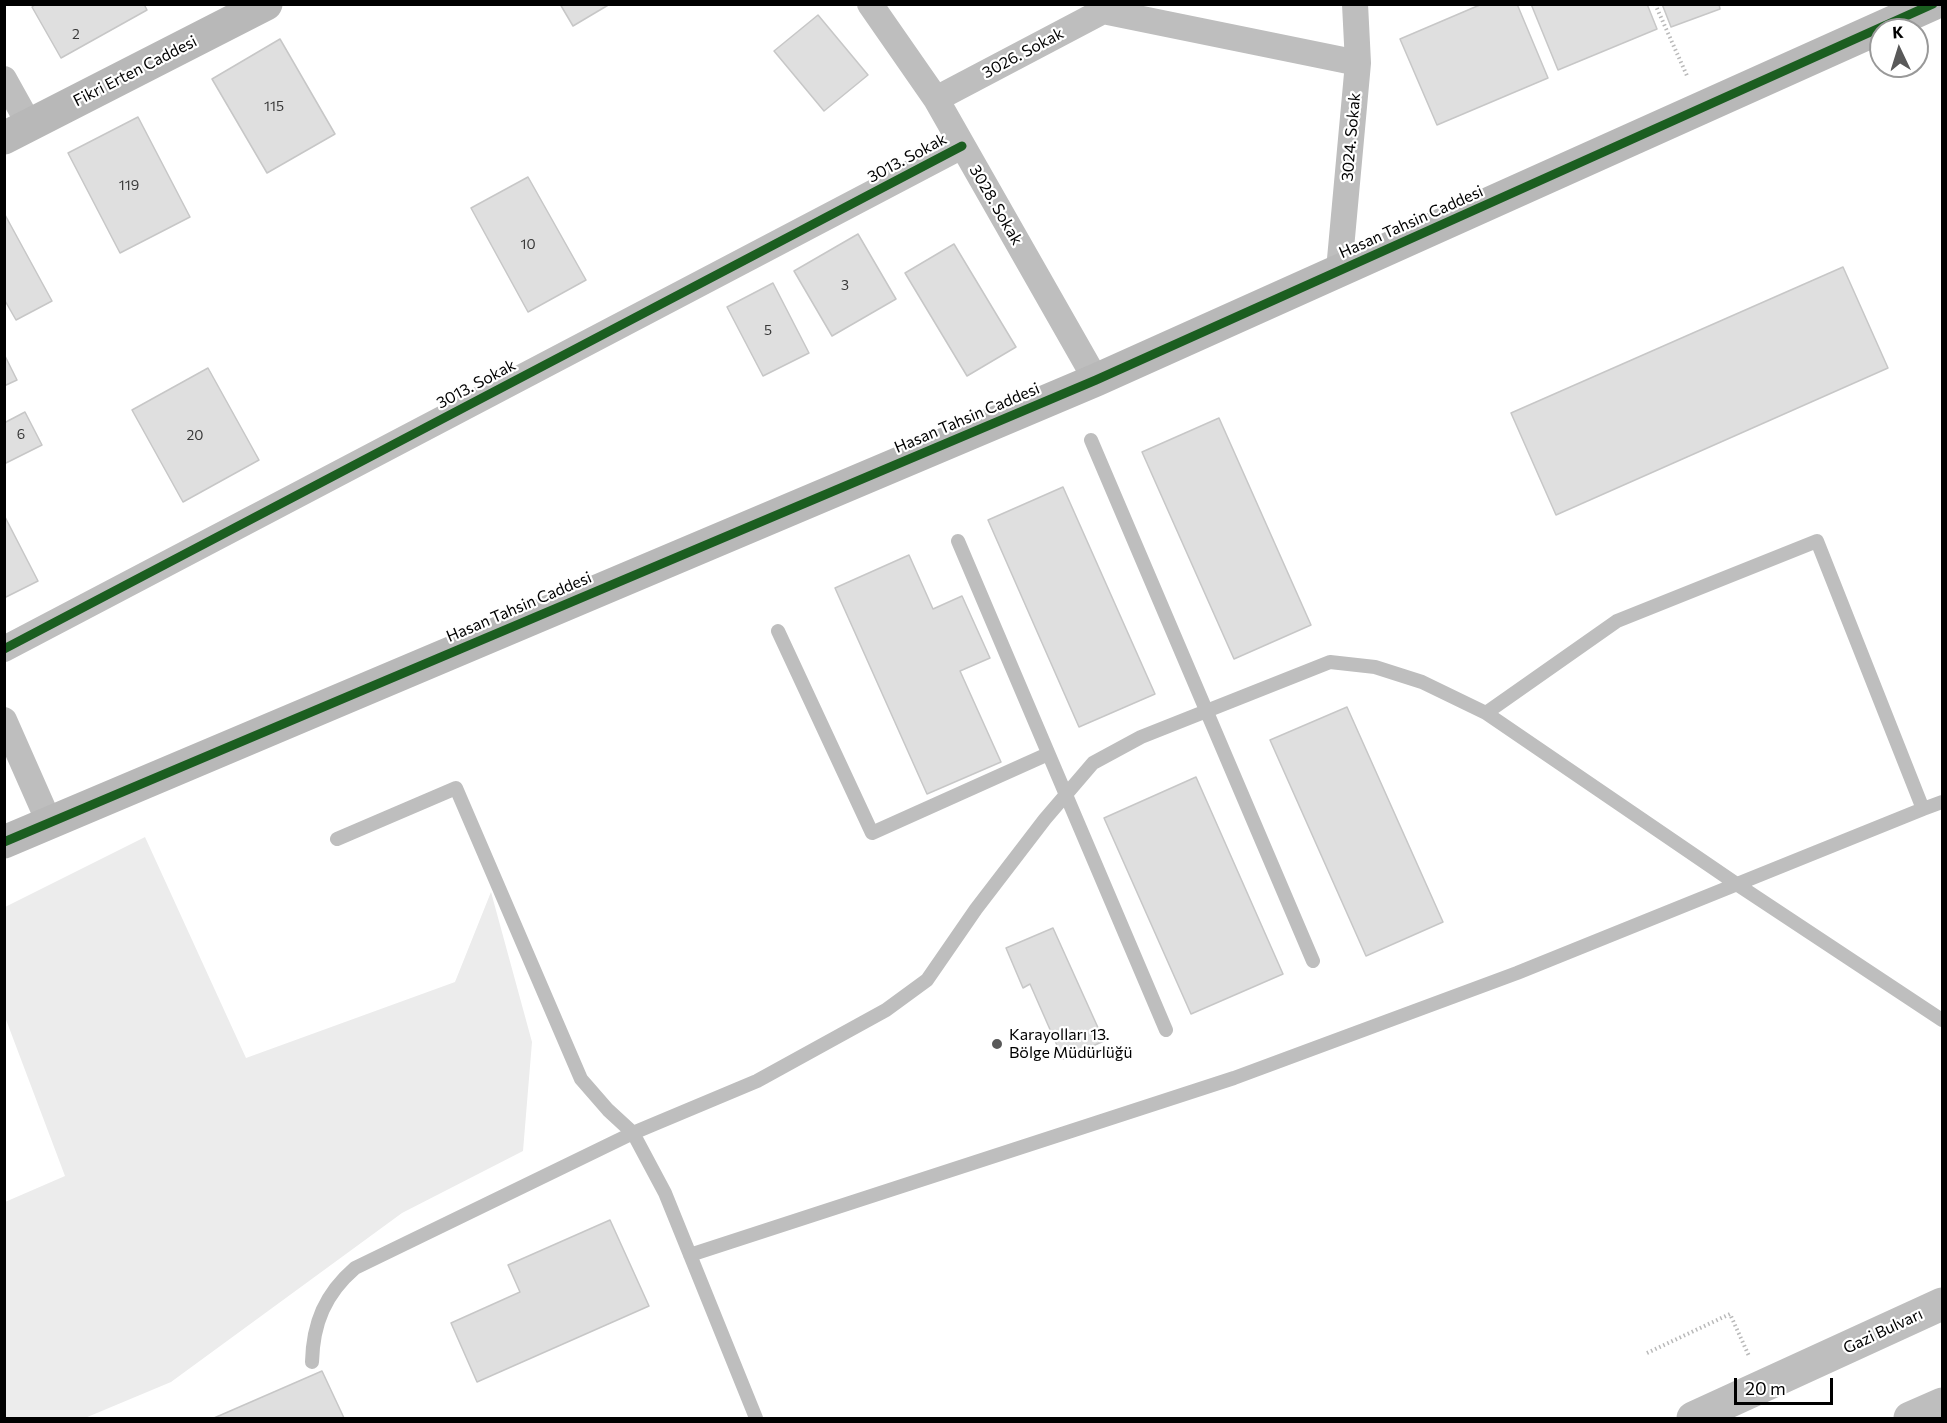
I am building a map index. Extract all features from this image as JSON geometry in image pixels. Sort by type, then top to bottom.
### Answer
[{"type":"highway","name":"Gazi Bulvarı","points":[[1693,1419],[1942,1304]]},
{"type":"highway","points":[[1910,1419],[1942,1404]]},
{"type":"street","name":"3028. Sokak","points":[[870,4],[936,99],[1096,380]]},
{"type":"street","name":"3024. Sokak","points":[[1339,270],[1358,63],[1355,4]]},
{"type":"street","name":"Hasan Tahsin Caddesi","points":[[4,842],[1096,380],[1702,108],[1886,14],[1933,4]]},
{"type":"street","name":"Fikri Erten Caddesi","points":[[17,131],[262,5]]},
{"type":"street","name":"3026. Sokak","points":[[936,99],[1102,8]]},
{"type":"street","points":[[1102,8],[1188,16],[1358,63]]},
{"type":"street","points":[[4,79],[17,131]]},
{"type":"street","name":"3013. Sokak","points":[[4,649],[962,146]]},
{"type":"street","points":[[4,720],[49,822]]},
{"type":"lane","points":[[1091,440],[1313,961]]},
{"type":"lane","points":[[958,541],[1166,1030]]},
{"type":"lane","points":[[1486,713],[1617,621],[1817,541],[1923,809]]},
{"type":"lane","points":[[778,631],[872,833],[1048,754]]},
{"type":"lane","points":[[312,1362],[316,1325],[322,1307],[331,1292],[355,1268],[633,1133],[757,1081],[886,1010],[927,980],[976,909],[1093,763],[1141,737],[1206,709],[1330,662],[1375,667],[1422,682],[1486,713],[1738,885],[1942,1020]]},
{"type":"lane","points":[[337,839],[456,788],[581,1079],[608,1110],[633,1133],[665,1193],[756,1419]]},
{"type":"lane","points":[[690,1255],[1234,1078],[1516,974],[1942,802]]},
{"type":"path","points":[[1655,4],[1702,108]]},
{"type":"path","points":[[1647,1353],[1730,1314]]},
{"type":"shaded area","points":[[145,837],[246,1058],[455,982],[491,892],[532,1042],[523,1151],[402,1213],[171,1382],[85,1418],[5,1418],[5,1202],[65,1176],[5,1017],[5,907]]},
{"type":"building","points":[[36,4],[144,4],[147,10],[61,58],[32,7]]},
{"type":"building","points":[[560,4],[610,4],[573,26]]},
{"type":"building","points":[[1482,4],[1517,4],[1548,78],[1437,125],[1400,39]]},
{"type":"building","points":[[1531,4],[1647,4],[1657,29],[1558,70]]},
{"type":"building","points":[[1662,4],[1719,4],[1720,9],[1671,27]]},
{"type":"building","points":[[818,15],[868,75],[824,111],[774,51]]},
{"type":"building","points":[[280,39],[335,134],[267,173],[212,79]]},
{"type":"building","points":[[138,117],[190,217],[120,253],[68,153]]},
{"type":"building","points":[[528,177],[586,280],[528,312],[471,208]]},
{"type":"building","points":[[4,213],[52,301],[16,320],[4,299]]},
{"type":"building","points":[[858,234],[896,299],[832,336],[794,271]]},
{"type":"building","points":[[954,244],[1016,347],[967,376],[905,273]]},
{"type":"building","points":[[1843,267],[1888,368],[1556,515],[1511,413]]},
{"type":"building","points":[[773,283],[809,353],[763,376],[727,307]]},
{"type":"building","points":[[4,354],[17,380],[4,386]]},
{"type":"building","points":[[208,368],[259,460],[183,502],[132,410]]},
{"type":"building","points":[[25,412],[42,445],[4,464],[4,423]]},
{"type":"building","points":[[1219,418],[1311,625],[1234,659],[1142,452]]},
{"type":"building","points":[[1063,487],[1155,694],[1079,727],[988,520]]},
{"type":"building","points":[[4,515],[38,581],[4,598]]},
{"type":"building","points":[[909,555],[933,609],[962,596],[990,658],[960,671],[1001,762],[927,794],[835,588]]},
{"type":"building","points":[[1347,707],[1443,922],[1366,956],[1270,740]]},
{"type":"building","points":[[1196,777],[1283,974],[1191,1014],[1104,818]]},
{"type":"building","points":[[1053,928],[1104,1041],[1063,1059],[1030,984],[1023,988],[1006,948]]},
{"type":"building","points":[[610,1220],[649,1306],[477,1382],[451,1323],[520,1292],[508,1265]]},
{"type":"building","points":[[322,1371],[344,1418],[214,1418]]},
{"type":"cycle path","points":[[4,842],[1096,380],[1933,4]]},
{"type":"cycle path","points":[[4,649],[962,146]]},
{"type":"place","name":"Karayolları 13. Bölge Müdürlüğü","points":[[997,1044]]}]
